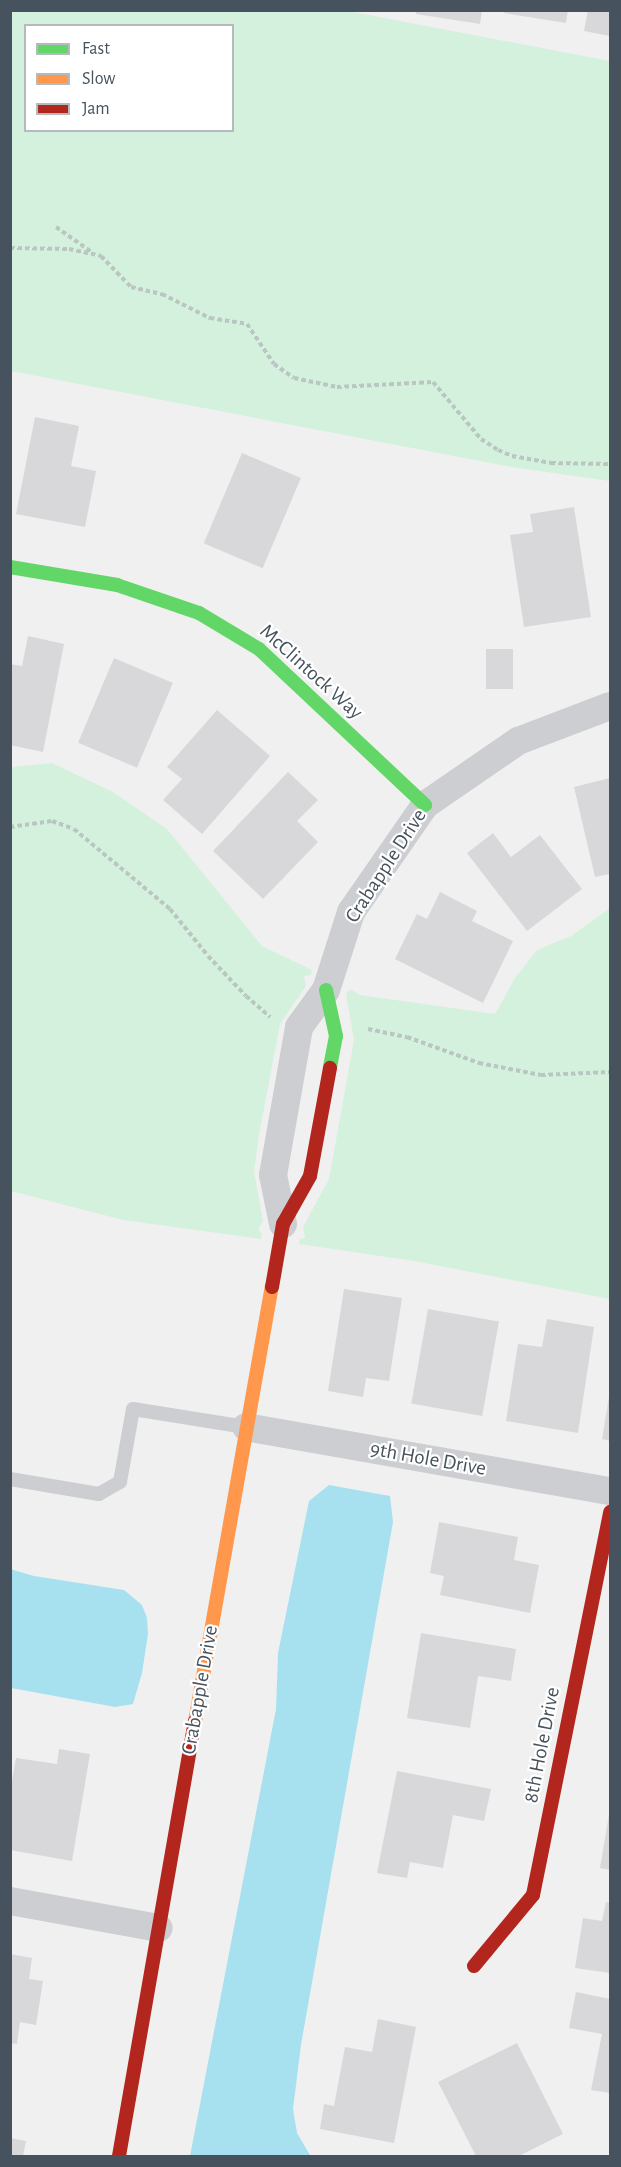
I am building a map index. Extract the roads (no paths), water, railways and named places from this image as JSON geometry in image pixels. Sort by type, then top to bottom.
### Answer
[{"type":"street","name":"McClintock Way","points":[[10,567],[117,585],[199,613],[259,649],[425,805]]},
{"type":"street","name":"Crabapple Drive","points":[[283,1224],[273,1174],[277,1138],[299,1027],[326,990],[351,912],[425,805],[518,741],[610,706]]},
{"type":"street","name":"Crabapple Drive","points":[[119,2157],[283,1224],[310,1176],[336,1036],[326,990]]},
{"type":"street","name":"9th Hole Drive","points":[[246,1427],[610,1491]]},
{"type":"street","name":"8th Hole Drive","points":[[474,1966],[533,1895],[610,1512]]},
{"type":"street","points":[[10,1901],[159,1928]]},
{"type":"lane","points":[[10,1479],[99,1494],[120,1482],[133,1409],[246,1427]]},
{"type":"water","points":[[329,1485],[390,1496],[393,1522],[301,2045],[293,2109],[297,2133],[310,2155],[316,2156],[190,2156],[276,1709],[278,1653],[309,1501]]},
{"type":"water","points":[[10,1569],[34,1576],[124,1590],[142,1605],[147,1618],[148,1634],[142,1673],[133,1704],[115,1707],[11,1688]]}]
